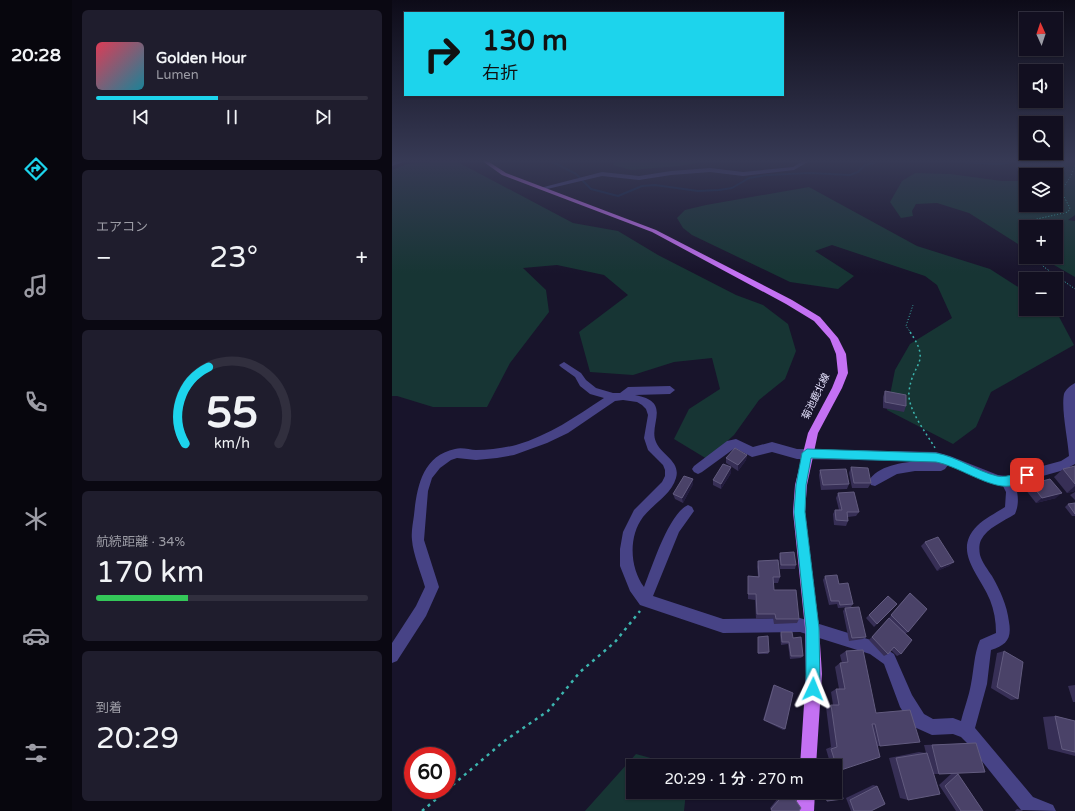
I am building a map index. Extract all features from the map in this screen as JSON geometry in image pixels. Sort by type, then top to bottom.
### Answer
[{"type":"main road","name":"菊池鹿北線","points":[[569,198],[654,230],[782,298],[817,319],[834,338],[841,354],[842,372],[837,388],[813,433],[807,453],[801,485],[799,512],[812,628],[814,674],[808,759]]},
{"type":"main road","points":[[805,811],[806,799]]},
{"type":"street","points":[[564,365],[578,375],[583,383],[593,391],[618,397],[639,399],[646,402],[651,408],[653,414],[649,438],[652,447],[667,462],[671,470],[671,477],[666,486],[638,514],[629,532],[626,549],[628,566],[635,586],[645,600],[723,626],[800,625],[874,648],[889,658],[896,671],[906,701],[918,720],[932,727],[953,726],[966,731],[975,739],[1030,808],[1047,811]]},
{"type":"street","points":[[698,469],[731,444],[736,444],[752,452],[772,447],[797,454],[807,453],[941,458],[997,480],[1006,481],[1064,465],[1075,458],[1069,408],[1069,394],[1075,387]]},
{"type":"street","points":[[392,656],[425,605],[432,587],[418,540],[422,491],[427,476],[436,466],[447,456],[457,452],[476,455],[497,453],[514,450],[543,440],[564,430],[628,391],[670,390]]},
{"type":"street","points":[[875,481],[881,475],[892,471],[929,465],[941,466],[943,464],[941,458]]},
{"type":"street","points":[[966,731],[979,684],[983,649],[985,645],[997,641],[1003,636],[1003,620],[997,599],[974,558],[972,551],[974,538],[980,530],[1011,510],[1012,492],[1006,481]]},
{"type":"street","points":[[645,600],[674,528],[688,512]]},
{"type":"path","points":[[1032,220],[1068,212],[1070,208],[1065,198]]},
{"type":"path","points":[[1042,264],[1075,289]]},
{"type":"path","points":[[914,305],[906,326],[919,345],[921,355],[909,392],[910,402],[918,420],[941,458]]},
{"type":"path","points":[[456,782],[503,742],[548,711],[580,672],[615,642],[640,612],[645,600]]},
{"type":"path","points":[[422,811],[436,799]]},
{"type":"green space","points":[[392,198],[525,198],[573,223],[618,231],[658,255],[736,295],[763,305],[788,324],[796,351],[785,379],[759,400],[734,435],[707,459],[674,439],[689,409],[720,389],[712,358],[674,362],[633,375],[590,372],[579,332],[628,295],[604,275],[557,265],[523,268],[546,290],[549,312],[510,363],[487,407],[433,407],[397,396],[392,396]]},
{"type":"green space","points":[[747,198],[829,198],[917,246],[990,269],[1019,288],[1019,316],[1059,316],[1074,345],[991,392],[976,427],[953,444],[887,410],[895,370],[910,344],[952,318],[937,285],[925,276],[832,245],[815,251],[854,276],[838,289],[790,282],[692,235],[683,228],[677,218],[685,210]]},
{"type":"green space","points":[[892,198],[1019,198],[1019,212],[1063,212],[1063,198],[1075,198],[1075,215],[1068,220],[1075,221],[1075,277],[1052,264],[1063,264],[1063,220],[1019,220],[1019,245],[969,213],[937,203],[916,204],[912,211],[913,216],[901,218],[890,202]]},
{"type":"green space","points":[[636,754],[654,759],[632,759]]},
{"type":"green space","points":[[626,765],[626,799],[685,799],[684,811],[585,811]]},
{"type":"building","points":[[885,391],[906,395],[906,406],[885,402]]},
{"type":"building","points":[[735,448],[747,455],[738,465],[726,458]]},
{"type":"building","points":[[723,464],[731,467],[721,484],[713,480]]},
{"type":"building","points":[[1075,466],[1075,484],[1063,469]]},
{"type":"building","points":[[851,467],[868,468],[871,483],[854,483]]},
{"type":"building","points":[[846,469],[849,484],[823,485],[820,470]]},
{"type":"building","points":[[684,476],[693,479],[682,498],[673,494]]},
{"type":"building","points":[[1050,479],[1062,493],[1042,498],[1031,484]]},
{"type":"building","points":[[854,492],[859,512],[847,512],[848,521],[836,520],[835,510],[842,510],[838,493]]},
{"type":"building","points":[[1075,503],[1075,514],[1068,504]]},
{"type":"building","points":[[938,537],[954,562],[941,567],[925,542]]},
{"type":"building","points":[[794,552],[796,565],[781,565],[780,553]]},
{"type":"building","points":[[778,560],[780,577],[773,577],[774,590],[796,590],[799,619],[776,619],[775,614],[757,614],[756,594],[748,594],[748,576],[759,577],[758,561]]},
{"type":"building","points":[[837,575],[839,584],[848,583],[853,604],[840,605],[839,601],[831,601],[825,576]]},
{"type":"building","points":[[910,593],[927,609],[908,632],[891,615]]},
{"type":"building","points":[[888,596],[897,604],[877,624],[869,615]]},
{"type":"building","points":[[859,607],[866,637],[852,638],[845,608]]},
{"type":"building","points":[[889,618],[912,640],[901,654],[894,647],[888,654],[872,637]]},
{"type":"building","points":[[781,632],[792,632],[793,638],[801,637],[803,656],[791,656],[789,642],[782,642]]},
{"type":"building","points":[[768,636],[769,652],[758,653],[758,637]]},
{"type":"building","points":[[863,650],[876,713],[910,710],[920,742],[880,746],[875,724],[872,724],[880,757],[842,770],[842,759],[834,759],[831,749],[837,747],[831,705],[839,705],[836,689],[845,689],[840,663],[848,662],[846,651]]},
{"type":"building","points":[[1004,651],[1023,662],[1018,699],[997,687]]},
{"type":"building","points":[[774,685],[793,693],[785,729],[764,720]]},
{"type":"building","points":[[1055,716],[1075,721],[1075,752],[1062,749]]},
{"type":"building","points":[[976,743],[985,772],[939,774],[932,745]]},
{"type":"building","points":[[927,753],[940,794],[908,800],[896,758]]},
{"type":"building","points":[[958,774],[983,811],[961,811],[945,786]]},
{"type":"building","points":[[877,786],[885,804],[871,811],[854,811],[850,800]]},
{"type":"building","points":[[842,794],[843,799],[827,801],[827,799],[842,799]]},
{"type":"building","points":[[780,799],[795,799],[801,808],[799,811],[772,811],[771,809]]},
{"type":"route","points":[[813,689],[814,674],[812,628],[799,512],[801,485],[807,453],[856,456],[936,457],[946,459],[997,480],[1010,481],[1027,475]]}]
